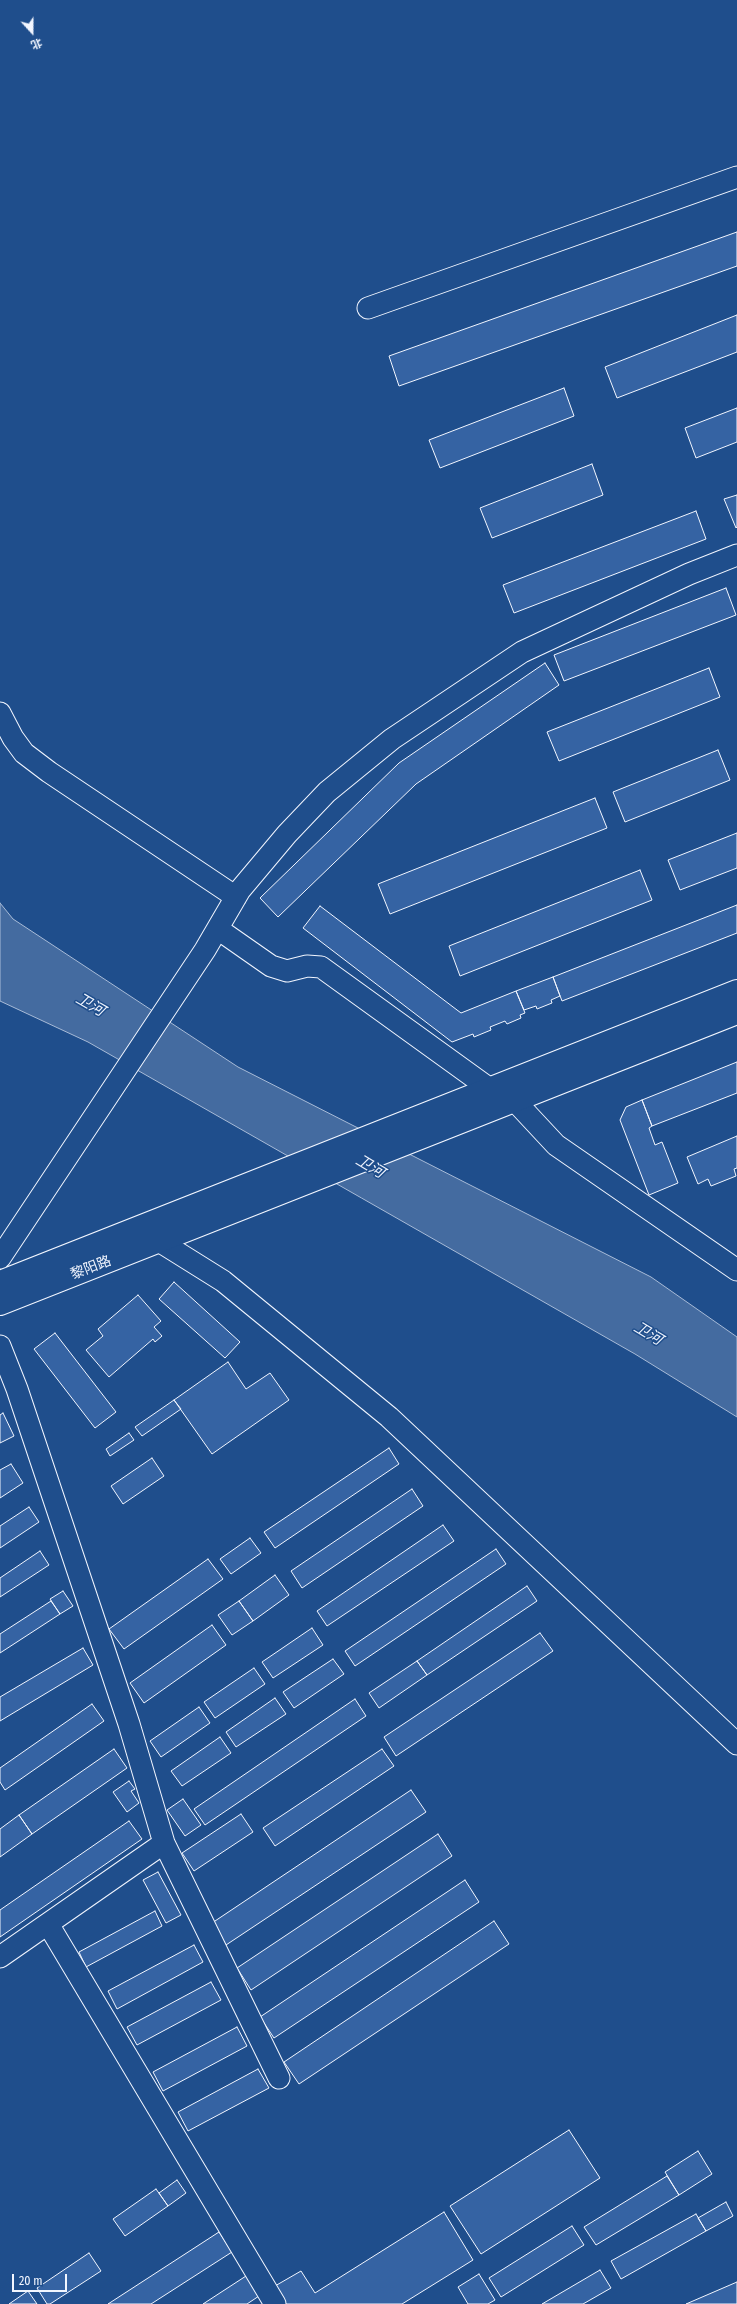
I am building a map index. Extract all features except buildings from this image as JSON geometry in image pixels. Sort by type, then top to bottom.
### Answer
[{"type":"main road","points":[[177,1223],[486,1097],[737,992]]},
{"type":"main road","points":[[486,1097],[515,1101],[737,1013]]},
{"type":"main road","name":"黎阳路","points":[[0,1304],[159,1241],[177,1223]]},
{"type":"main road","name":"黎阳路","points":[[0,1282],[177,1223]]},
{"type":"street","points":[[368,308],[737,177]]},
{"type":"street","points":[[0,1258],[84,1134],[218,929],[236,897],[287,834],[327,792],[392,739],[522,652],[688,574],[737,555]]},
{"type":"street","points":[[0,713],[13,738],[24,753],[49,772],[236,897]]},
{"type":"street","points":[[218,929],[271,966],[287,971],[307,966],[321,967],[486,1097]]},
{"type":"street","points":[[515,1101],[556,1145],[737,1270]]},
{"type":"street","points":[[159,1241],[223,1281],[389,1417],[737,1744]]},
{"type":"street","points":[[0,1346],[17,1388],[130,1724],[164,1843],[280,2078]]},
{"type":"street","points":[[0,1957],[164,1843]]},
{"type":"street","points":[[48,1924],[275,2304]]},
{"type":"water","name":"卫河","points":[[0,903],[13,919],[238,1067],[651,1277],[737,1337],[737,1417],[635,1354],[88,1042],[0,1001]]}]
